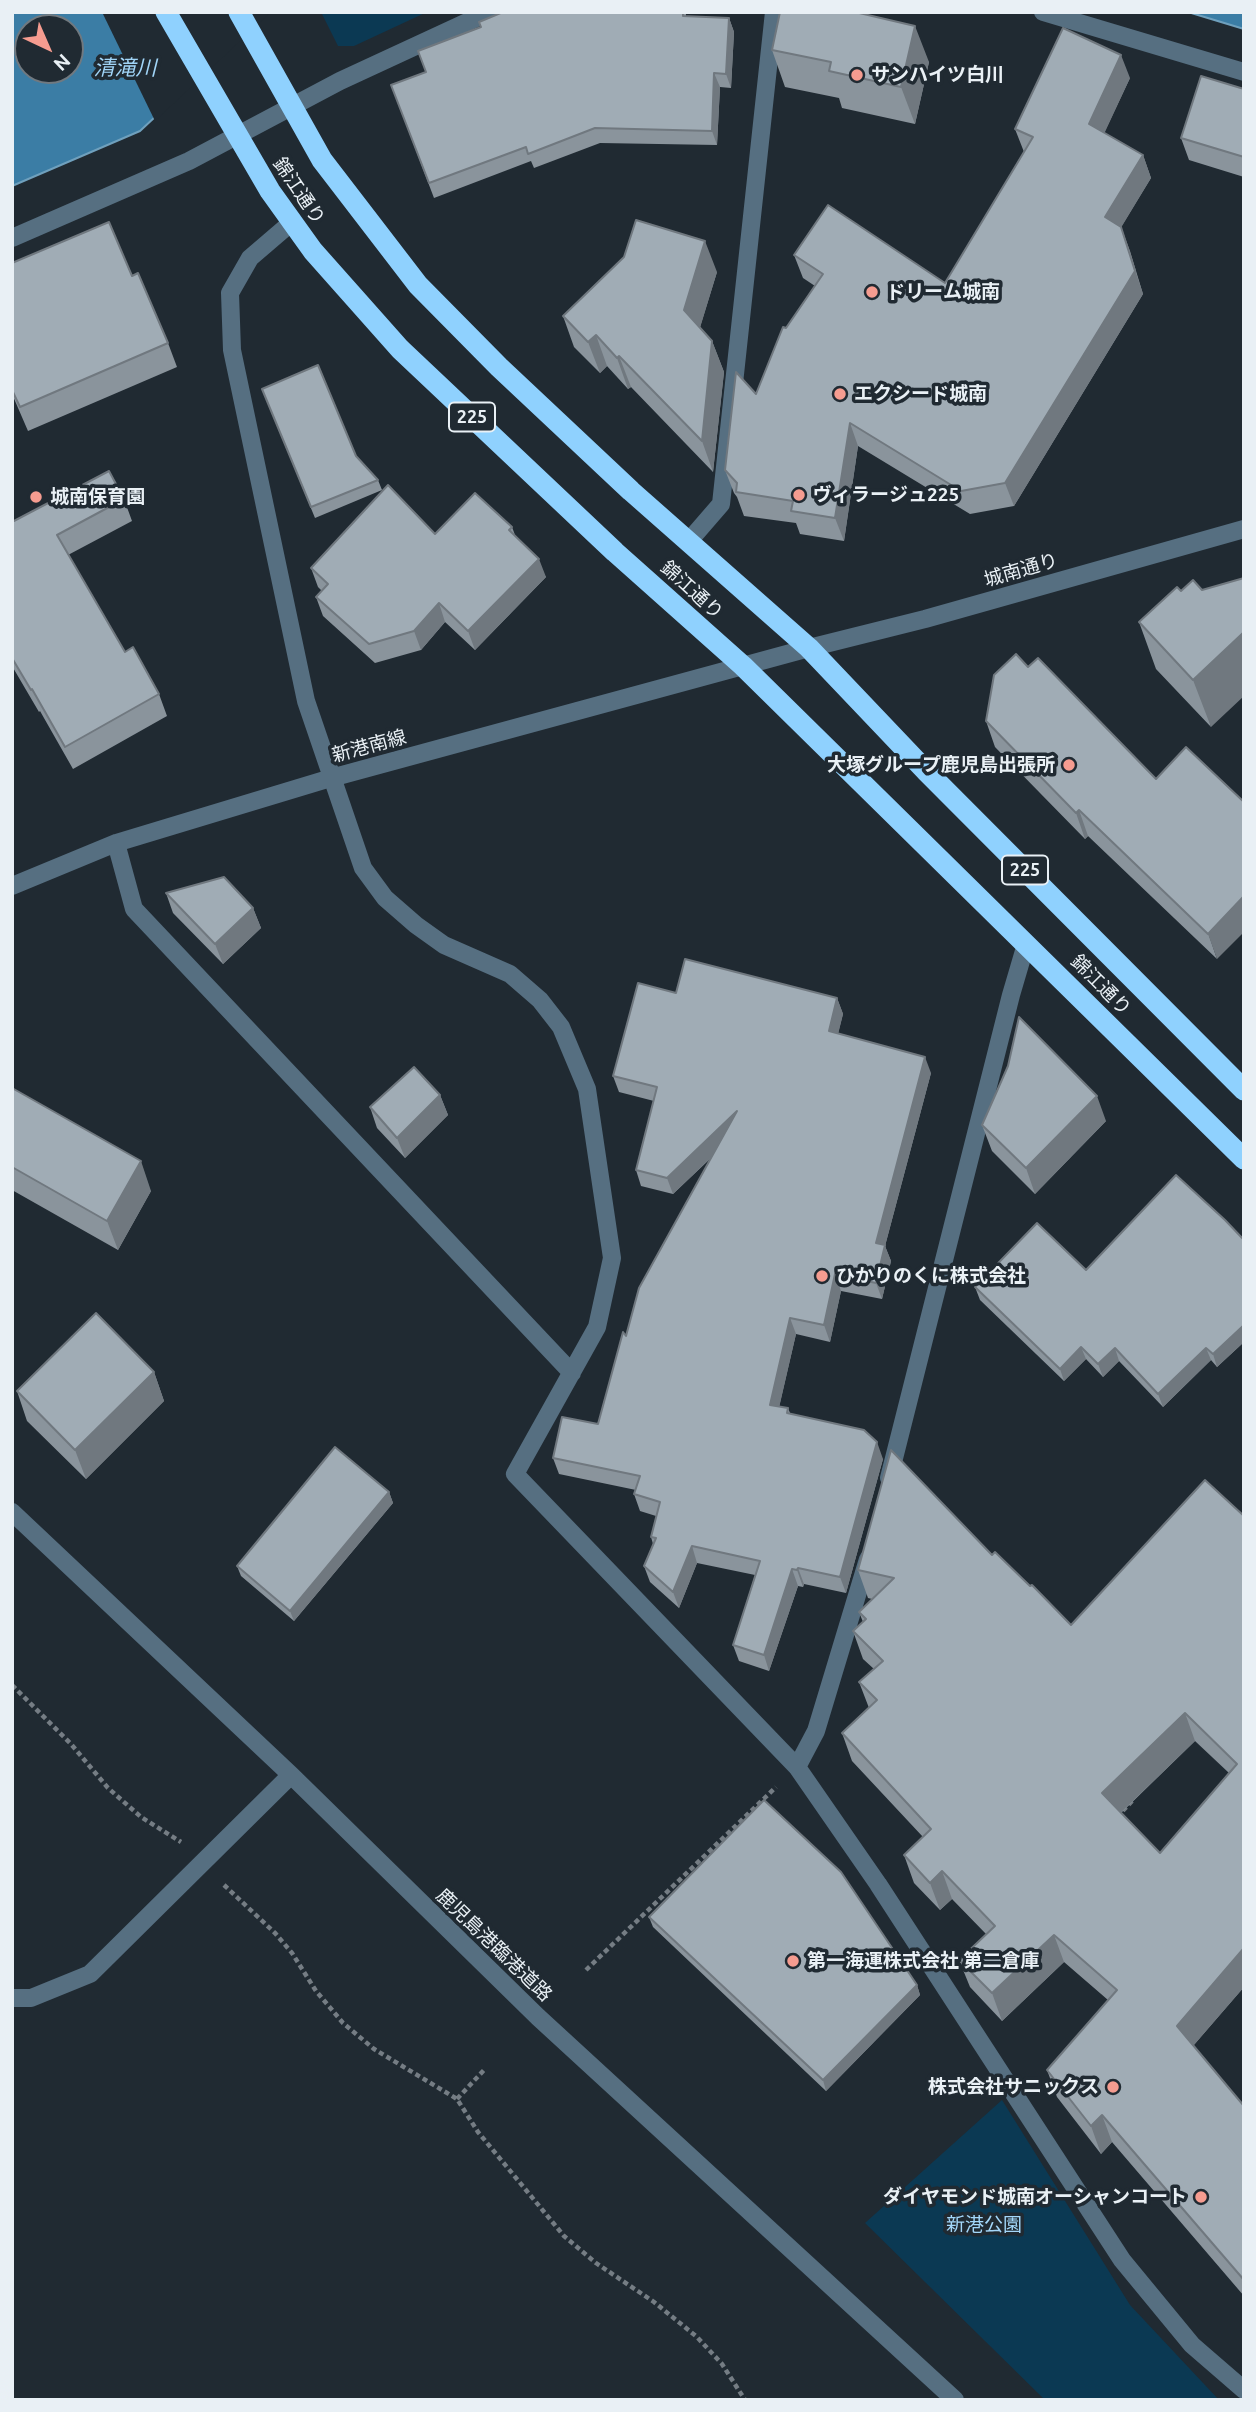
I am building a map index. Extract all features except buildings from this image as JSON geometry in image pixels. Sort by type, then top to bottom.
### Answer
[{"type":"highway","name":"錦江通り","points":[[166,12],[270,191],[313,251],[400,349],[615,552],[743,666],[1244,1159]]},
{"type":"highway","name":"錦江通り","points":[[239,12],[322,160],[418,285],[499,367],[631,491],[809,648],[936,781],[1244,1090]]},
{"type":"street","points":[[12,238],[177,166],[340,81],[489,12]]},
{"type":"street","points":[[689,541],[721,504],[774,12]]},
{"type":"street","points":[[1043,12],[1244,72]]},
{"type":"street","points":[[292,222],[250,258],[230,293],[232,349],[306,701],[331,778],[363,868],[385,898],[444,945],[510,974],[540,1000],[561,1027],[587,1089],[612,1258],[597,1327],[516,1474],[797,1767],[878,1884],[1122,2260],[1192,2344],[1244,2390]]},
{"type":"street","name":"城南通り","points":[[743,666],[936,616],[1244,529]]},
{"type":"street","name":"新港南線","points":[[12,886],[116,843],[331,778],[743,666]]},
{"type":"street","points":[[116,843],[134,909],[572,1373]]},
{"type":"street","points":[[883,1500],[1026,944]]},
{"type":"street","name":"鹿児島港臨港道路","points":[[12,1512],[291,1775],[538,2017],[955,2400]]},
{"type":"street","points":[[797,1767],[816,1731],[874,1539]]},
{"type":"street","points":[[12,1998],[31,1998],[90,1975],[291,1775]]},
{"type":"path","points":[[12,1685],[71,1744],[108,1788],[141,1817],[176,1837]]},
{"type":"path","points":[[586,1970],[797,1767]]},
{"type":"path","points":[[1114,1820],[1133,1800],[1124,1791]]},
{"type":"path","points":[[236,1897],[275,1933],[316,1991],[343,2023],[374,2049],[457,2099],[478,2132],[564,2236],[596,2263],[654,2302],[696,2337],[722,2364],[745,2400]]},
{"type":"path","points":[[457,2099],[484,2070]]},
{"type":"green space","points":[[321,12],[427,12],[354,46],[338,46]]},
{"type":"green space","name":"新港公園","points":[[1002,2100],[1130,2305],[1219,2400],[1045,2400],[865,2223]]},
{"type":"water","name":"清滝川","points":[[12,12],[267,12],[140,131],[12,186]]},
{"type":"water","points":[[1188,12],[1244,12],[1244,29]]},
{"type":"pier","points":[[102,12],[271,12],[155,121]]},
{"type":"place","name":"サンハイツ白川","points":[[857,75]]},
{"type":"place","name":"ドリーム城南","points":[[872,292]]},
{"type":"place","name":"エクシード城南","points":[[840,394]]},
{"type":"place","name":"ヴィラージュ225","points":[[799,495]]},
{"type":"place","name":"城南保育園","points":[[36,497]]},
{"type":"place","name":"大塚グループ鹿児島出張所","points":[[1069,765]]},
{"type":"place","name":"ひかりのくに株式会社","points":[[822,1276]]},
{"type":"place","name":"第一海運株式会社 第二倉庫","points":[[793,1961]]},
{"type":"place","name":"株式会社サニックス","points":[[1113,2087]]},
{"type":"place","name":"ダイヤモンド城南オーシャンコート","points":[[1201,2197]]}]
